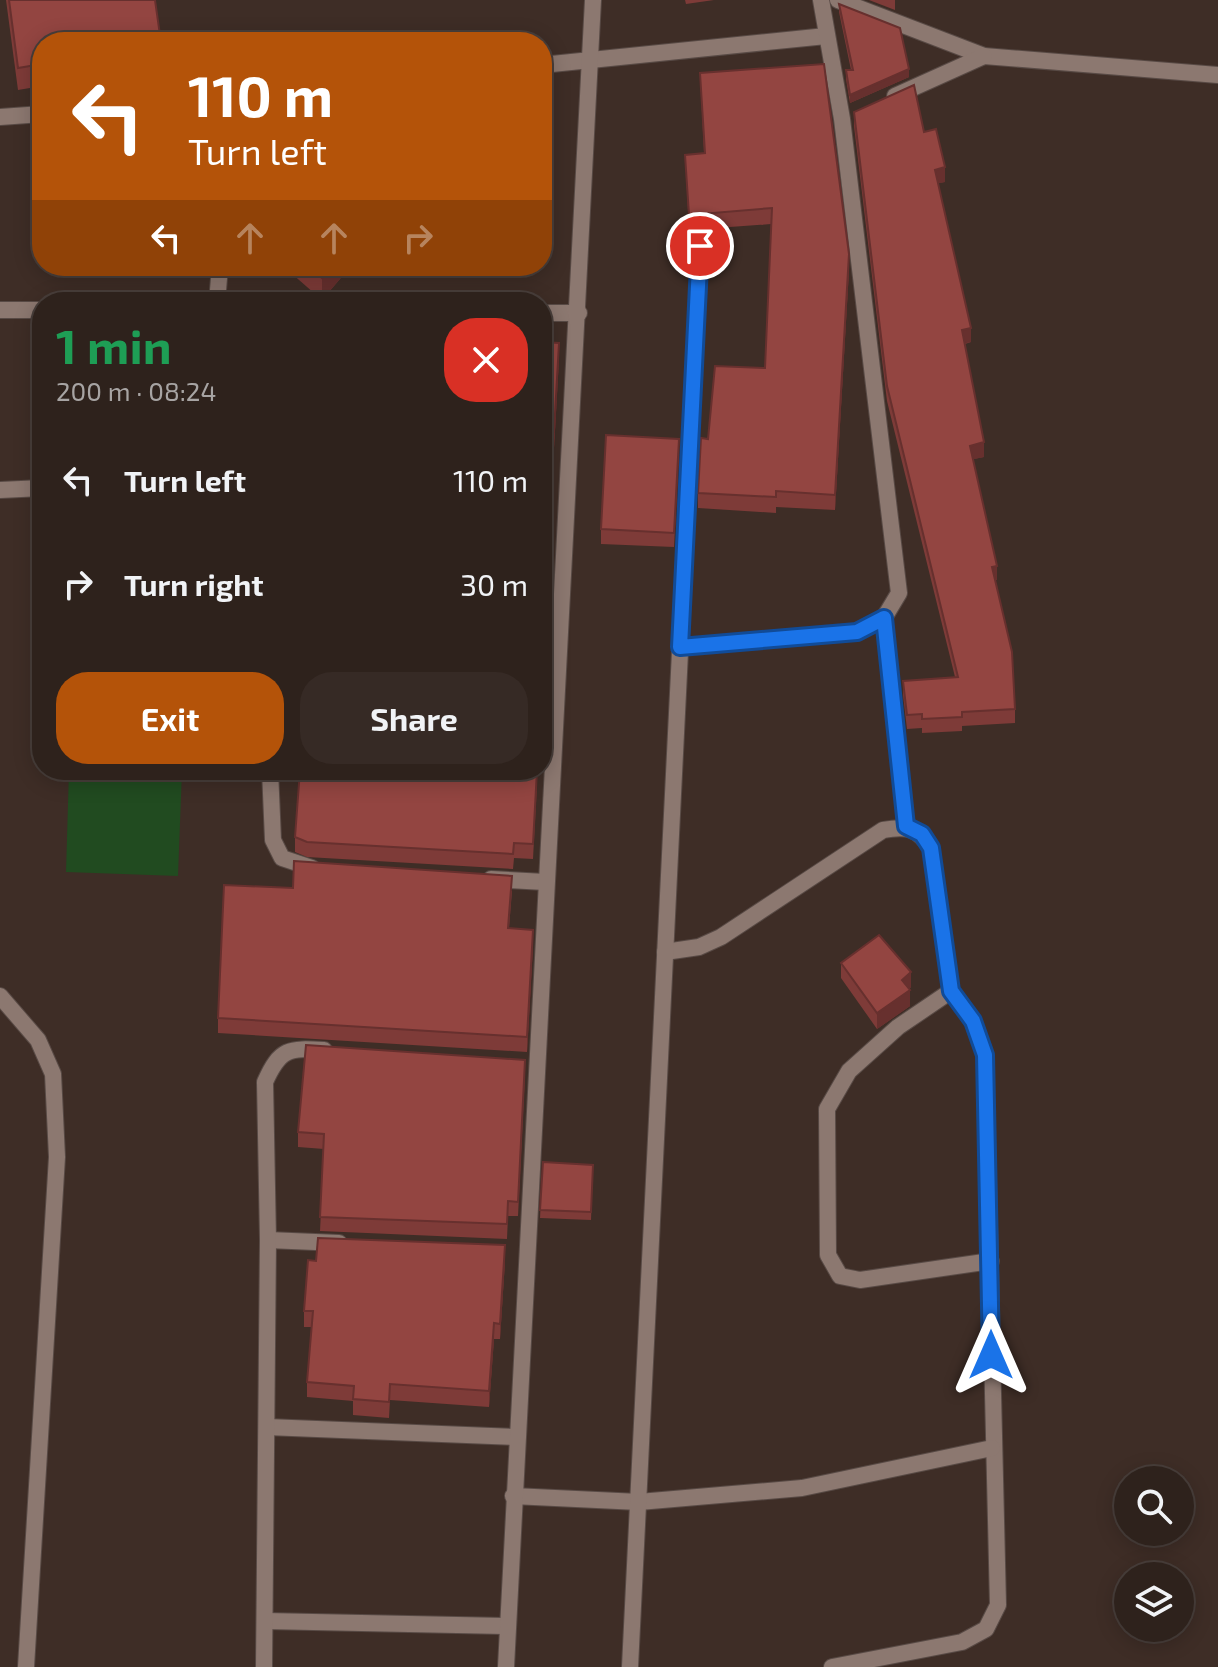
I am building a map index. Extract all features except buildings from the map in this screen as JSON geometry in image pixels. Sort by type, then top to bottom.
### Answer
[{"type":"street","points":[[552,633],[579,313],[593,0]]},
{"type":"street","points":[[680,647],[857,632],[884,618],[899,593],[849,116],[826,36],[821,0]]},
{"type":"street","points":[[838,0],[984,56],[1218,75]]},
{"type":"street","points":[[552,64],[826,36]]},
{"type":"street","points":[[886,99],[984,56]]},
{"type":"street","points":[[0,117],[32,115]]},
{"type":"street","points":[[630,1667],[700,246]]},
{"type":"street","points":[[0,310],[32,310]]},
{"type":"street","points":[[552,313],[579,313]]},
{"type":"street","points":[[0,490],[32,488]]},
{"type":"street","points":[[884,618],[906,826]]},
{"type":"street","points":[[270,780],[273,840],[282,858],[304,868],[334,870]]},
{"type":"street","points":[[506,1667],[505,1626],[516,1437],[519,1251],[528,1063],[545,882],[547,780]]},
{"type":"street","points":[[665,952],[699,947],[721,937],[883,830],[906,826],[922,834],[931,848],[951,991],[973,1021],[985,1055],[998,1605],[986,1629],[962,1642],[832,1667]]},
{"type":"street","points":[[470,878],[545,882]]},
{"type":"street","points":[[951,991],[898,1027],[849,1071],[827,1109],[828,1255],[840,1276],[860,1280],[991,1261]]},
{"type":"street","points":[[0,996],[38,1040],[53,1074],[57,1157],[26,1667]]},
{"type":"street","points":[[264,1667],[268,1240],[265,1082],[275,1059],[294,1048],[339,1051]]},
{"type":"street","points":[[268,1240],[359,1244]]},
{"type":"street","points":[[267,1427],[516,1437]]},
{"type":"street","points":[[513,1496],[639,1502],[802,1488],[992,1448]]},
{"type":"street","points":[[265,1621],[505,1626]]},
{"type":"green space","points":[[69,780],[182,780],[178,876],[66,872]]},
{"type":"route","points":[[700,246],[680,647],[857,632],[884,618],[906,826],[922,834],[931,848],[951,991],[973,1021],[985,1055],[991,1355]]}]
